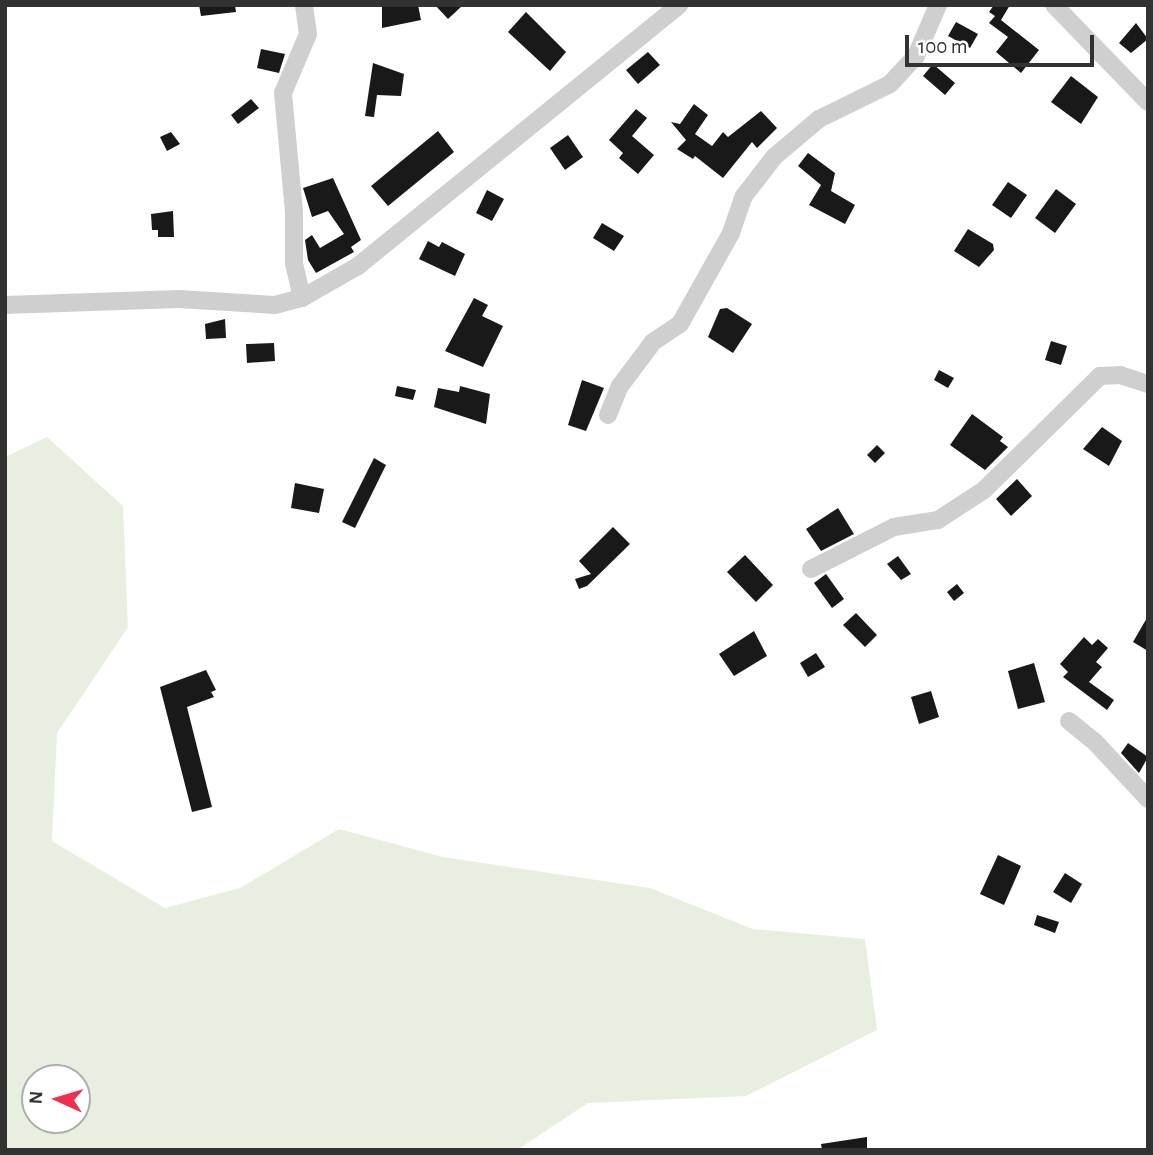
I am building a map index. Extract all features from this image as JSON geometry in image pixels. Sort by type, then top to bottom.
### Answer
[{"type":"street","points":[[302,298],[295,263],[295,212],[283,93],[308,34],[304,5]]},
{"type":"street","points":[[5,305],[179,299],[275,305],[302,298],[358,266],[679,5]]},
{"type":"street","points":[[608,415],[620,386],[653,342],[680,324],[731,233],[744,197],[774,157],[819,119],[890,84],[916,56],[938,5]]},
{"type":"street","points":[[1054,5],[1148,102]]},
{"type":"street","points":[[811,569],[894,527],[938,520],[984,490],[1100,376],[1120,375],[1148,384]]},
{"type":"street","points":[[1069,721],[1148,799]]},
{"type":"green space","points":[[47,437],[123,506],[128,627],[57,733],[52,841],[165,908],[240,888],[339,829],[443,857],[650,888],[753,929],[865,939],[877,1030],[746,1096],[588,1103],[517,1150],[5,1150],[5,457]]},
{"type":"building","points":[[199,5],[235,5],[236,12],[201,16]]},
{"type":"building","points":[[382,5],[418,5],[421,20],[382,28]]},
{"type":"building","points":[[435,5],[463,5],[448,19]]},
{"type":"building","points":[[994,5],[1010,5],[1001,20],[1039,50],[1021,73],[996,52],[1008,37],[989,23],[995,16],[989,12]]},
{"type":"building","points":[[526,12],[566,52],[550,71],[508,32]]},
{"type":"building","points":[[956,22],[978,34],[970,48],[948,36]]},
{"type":"building","points":[[1136,23],[1148,39],[1131,53],[1119,43]]},
{"type":"building","points":[[261,49],[285,54],[279,73],[257,68]]},
{"type":"building","points":[[648,52],[660,65],[638,84],[626,70]]},
{"type":"building","points":[[373,63],[404,74],[401,96],[377,95],[374,117],[365,116]]},
{"type":"building","points":[[933,64],[955,83],[945,95],[923,76]]},
{"type":"building","points":[[1071,76],[1098,97],[1081,124],[1051,102]]},
{"type":"building","points":[[251,99],[259,108],[238,124],[231,115]]},
{"type":"building","points":[[694,104],[708,115],[695,134],[712,146],[723,132],[728,137],[761,111],[777,128],[757,148],[752,142],[723,178],[695,156],[693,159],[677,149],[686,140],[671,122],[680,124]]},
{"type":"building","points":[[636,109],[647,118],[632,136],[654,155],[638,174],[619,158],[623,153],[609,140]]},
{"type":"building","points":[[438,131],[454,152],[388,206],[371,186]]},
{"type":"building","points":[[171,132],[180,144],[167,151],[160,137]]},
{"type":"building","points":[[568,135],[583,157],[565,170],[550,148]]},
{"type":"building","points":[[808,153],[835,173],[831,191],[855,205],[845,224],[809,205],[821,185],[798,166]]},
{"type":"building","points":[[333,178],[361,240],[351,247],[354,252],[316,273],[308,260],[305,240],[312,235],[320,248],[344,234],[328,211],[312,217],[303,188]]},
{"type":"building","points":[[1008,182],[1027,195],[1011,218],[992,205]]},
{"type":"building","points":[[1056,189],[1076,204],[1055,233],[1035,218]]},
{"type":"building","points":[[487,190],[504,199],[492,221],[476,213]]},
{"type":"building","points":[[173,211],[174,237],[158,237],[158,230],[152,230],[151,214]]},
{"type":"building","points":[[602,223],[624,236],[614,251],[593,238]]},
{"type":"building","points":[[968,229],[993,244],[994,250],[979,267],[954,251]]},
{"type":"building","points":[[428,241],[439,247],[442,242],[465,254],[455,276],[419,259]]},
{"type":"building","points":[[474,298],[488,305],[482,316],[503,326],[483,367],[445,351]]},
{"type":"building","points":[[727,308],[752,324],[733,353],[708,337],[720,309]]},
{"type":"building","points":[[225,319],[226,338],[206,339],[205,324]]},
{"type":"building","points":[[1051,341],[1067,346],[1061,365],[1045,360]]},
{"type":"building","points":[[274,343],[275,361],[247,363],[246,344]]},
{"type":"building","points":[[939,370],[954,378],[948,388],[934,380]]},
{"type":"building","points":[[582,380],[604,388],[586,431],[568,425]]},
{"type":"building","points":[[397,386],[416,390],[413,400],[395,396]]},
{"type":"building","points":[[460,386],[490,394],[486,424],[434,407],[438,388],[459,392]]},
{"type":"building","points":[[972,414],[1003,437],[1000,441],[1008,447],[985,470],[950,445]]},
{"type":"building","points":[[1102,427],[1122,441],[1109,466],[1083,449]]},
{"type":"building","points":[[877,445],[885,453],[875,463],[867,455]]},
{"type":"building","points":[[374,458],[386,465],[355,528],[342,522]]},
{"type":"building","points":[[1017,479],[1032,496],[1011,516],[996,499]]},
{"type":"building","points":[[295,483],[324,489],[319,513],[291,508]]},
{"type":"building","points":[[838,508],[854,534],[821,551],[806,529]]},
{"type":"building","points":[[613,527],[630,544],[587,586],[579,589],[575,579],[591,574],[579,561]]},
{"type":"building","points":[[745,555],[773,585],[756,602],[727,572]]},
{"type":"building","points":[[898,556],[911,574],[901,580],[887,564]]},
{"type":"building","points":[[826,574],[844,599],[832,608],[814,583]]},
{"type":"building","points":[[957,584],[964,593],[954,601],[947,592]]},
{"type":"building","points":[[856,613],[877,635],[865,647],[843,625]]},
{"type":"building","points":[[1148,616],[1148,651],[1133,642]]},
{"type":"building","points":[[754,631],[767,656],[734,676],[719,654]]},
{"type":"building","points":[[1084,637],[1092,645],[1098,639],[1108,648],[1096,662],[1102,667],[1089,682],[1114,700],[1107,710],[1063,677],[1068,672],[1060,664]]},
{"type":"building","points":[[816,653],[825,667],[808,677],[800,663]]},
{"type":"building","points":[[1034,663],[1045,702],[1018,709],[1008,671]]},
{"type":"building","points":[[206,670],[216,690],[211,692],[214,697],[187,707],[212,807],[192,812],[160,687]]},
{"type":"building","points":[[931,691],[939,717],[919,724],[911,697]]},
{"type":"building","points":[[1128,743],[1148,757],[1139,773],[1121,753]]},
{"type":"building","points":[[998,855],[1021,866],[1004,905],[980,894]]},
{"type":"building","points":[[1065,873],[1082,884],[1071,903],[1053,892]]},
{"type":"building","points":[[1037,915],[1059,922],[1055,933],[1034,925]]},
{"type":"building","points":[[867,1137],[867,1150],[822,1150],[821,1144]]}]
